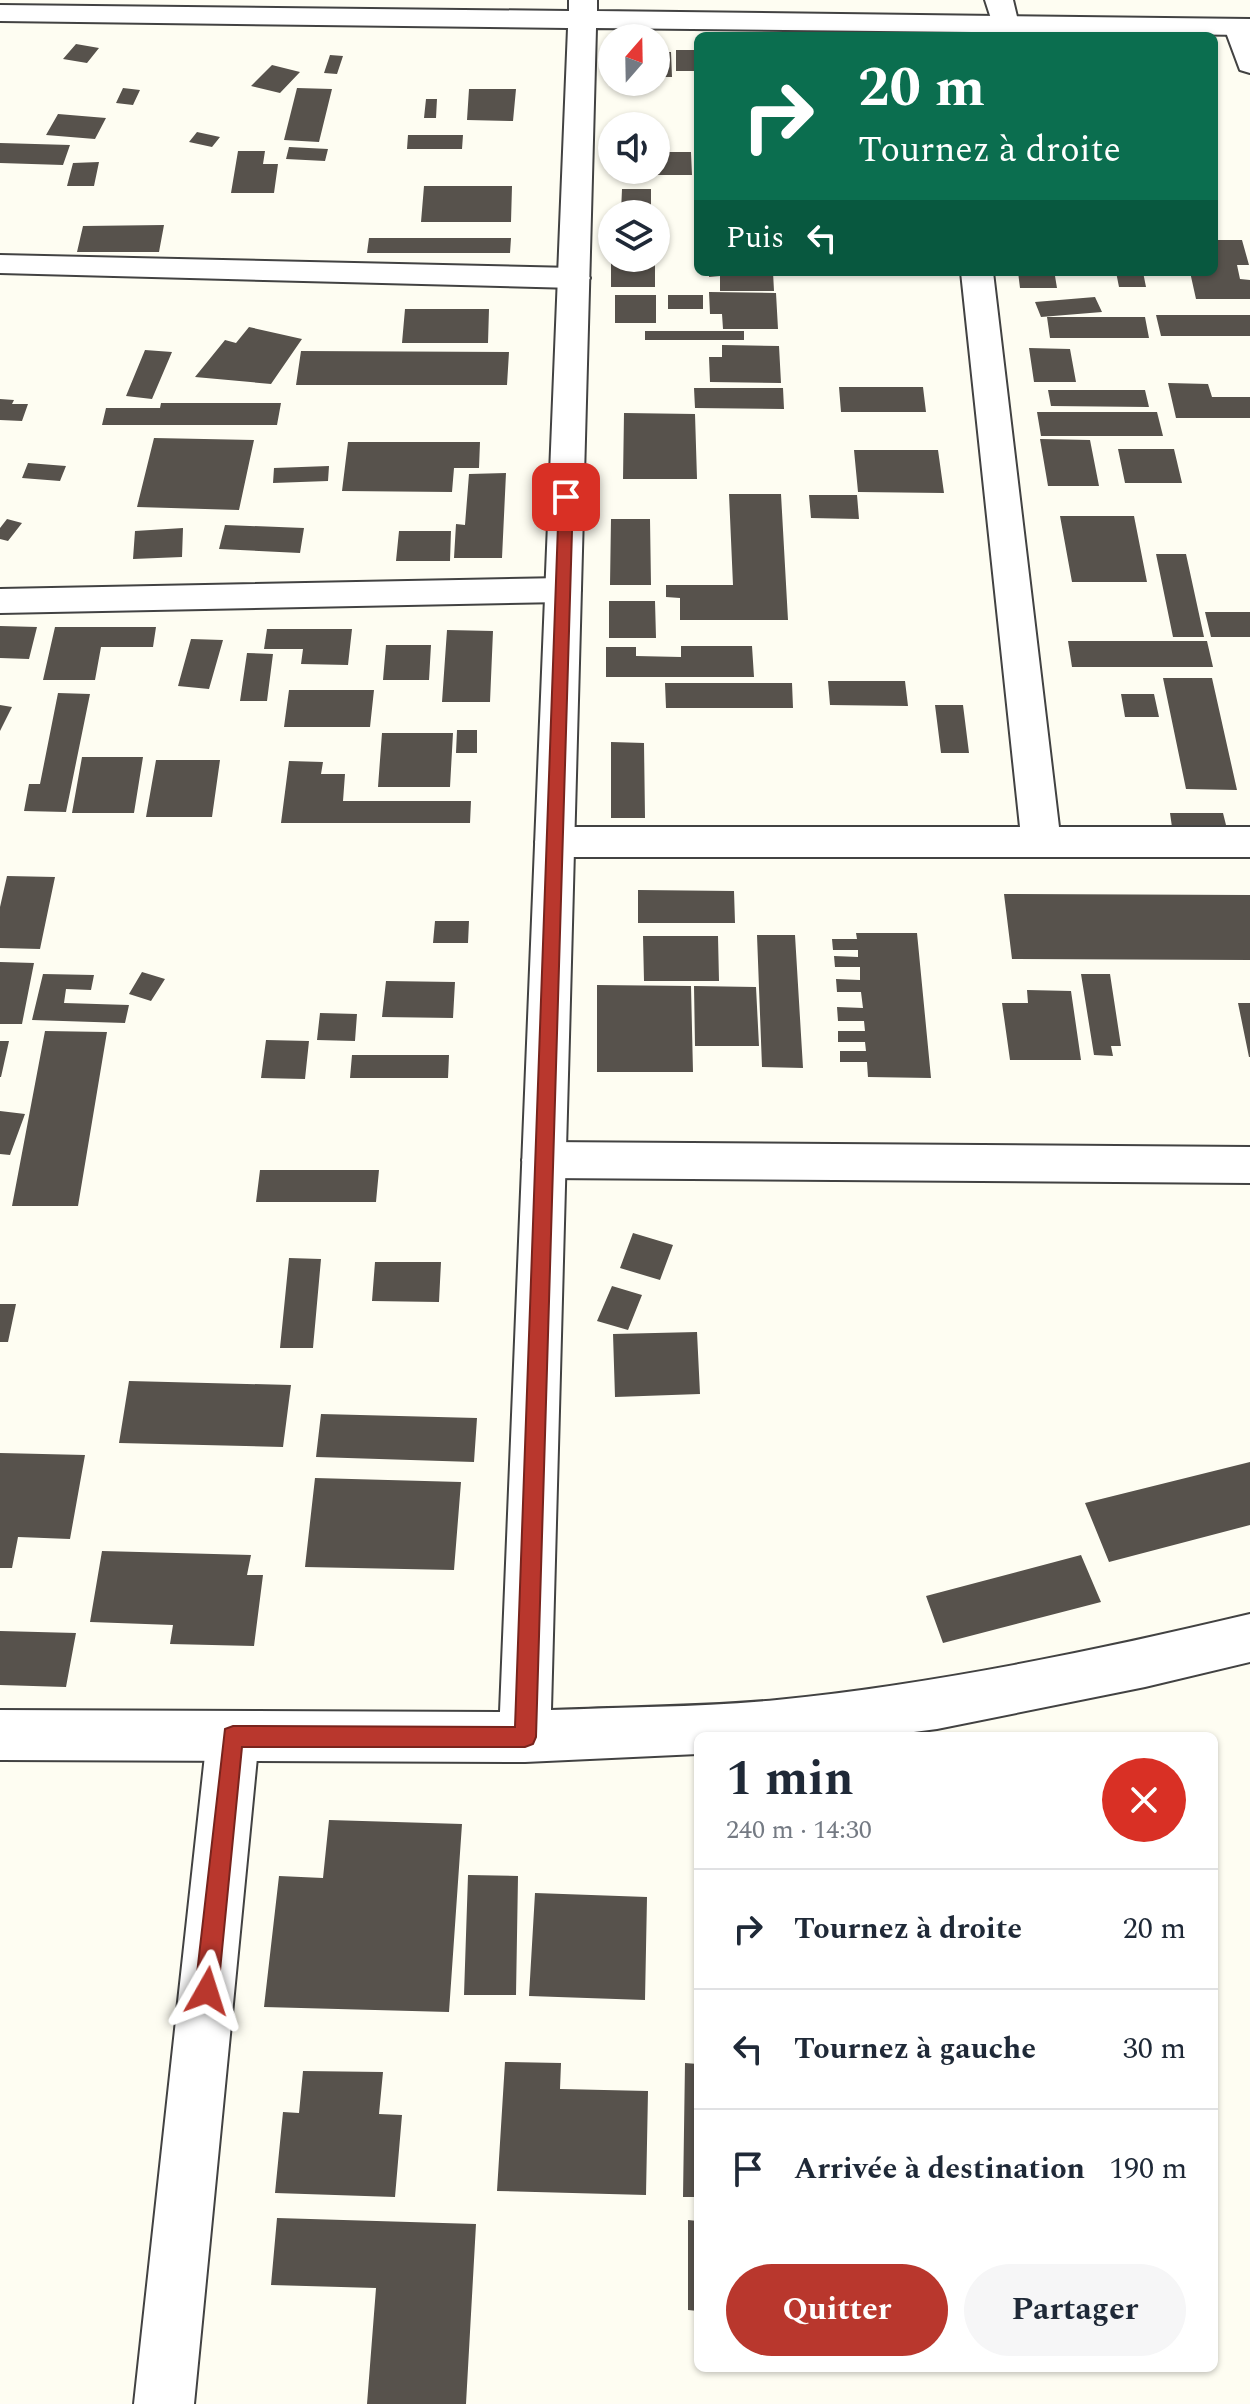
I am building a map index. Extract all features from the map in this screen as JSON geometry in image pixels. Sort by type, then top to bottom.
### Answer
[{"type":"street","points":[[0,13],[50,7],[583,11],[950,30],[1002,12],[1244,27],[1250,64]]},
{"type":"street","points":[[525,1737],[583,11]]},
{"type":"street","points":[[0,264],[574,278]]},
{"type":"street","points":[[977,276],[1041,842]]},
{"type":"street","points":[[0,601],[563,590]]},
{"type":"street","points":[[555,842],[1250,842]]},
{"type":"street","points":[[544,1160],[1250,1165]]},
{"type":"street","points":[[0,1735],[525,1737],[775,1725],[937,1704],[1145,1663],[1250,1638]]},
{"type":"street","points":[[164,2404],[233,1737]]},
{"type":"building","points":[[76,44],[99,48],[87,63],[63,59]]},
{"type":"building","points":[[676,50],[694,50],[694,71],[676,71]]},
{"type":"building","points":[[330,55],[343,56],[337,74],[324,73]]},
{"type":"building","points":[[272,65],[300,72],[280,93],[251,86]]},
{"type":"building","points":[[123,88],[140,90],[133,105],[116,103]]},
{"type":"building","points":[[297,88],[332,89],[319,142],[284,140]]},
{"type":"building","points":[[469,89],[516,89],[513,121],[467,120]]},
{"type":"building","points":[[426,99],[437,99],[436,118],[424,118]]},
{"type":"building","points":[[58,114],[106,118],[95,139],[46,135]]},
{"type":"building","points":[[197,132],[220,137],[212,147],[189,142]]},
{"type":"building","points":[[408,135],[463,135],[462,149],[407,149]]},
{"type":"building","points":[[0,143],[70,145],[63,165],[0,163]]},
{"type":"building","points":[[289,147],[328,149],[325,161],[286,159]]},
{"type":"building","points":[[238,151],[265,151],[263,164],[278,164],[274,193],[231,193]]},
{"type":"building","points":[[670,152],[691,152],[692,175],[670,175]]},
{"type":"building","points":[[99,162],[94,186],[67,186],[73,163]]},
{"type":"building","points":[[424,186],[512,186],[511,222],[421,222]]},
{"type":"building","points":[[622,189],[651,189],[651,200],[622,200]]},
{"type":"building","points":[[164,225],[159,252],[77,252],[83,226]]},
{"type":"building","points":[[369,238],[511,238],[510,253],[367,253]]},
{"type":"building","points":[[1218,240],[1242,240],[1249,265],[1237,265],[1240,279],[1250,280],[1250,299],[1196,299],[1191,276],[1218,276]]},
{"type":"building","points":[[611,272],[655,272],[655,287],[611,287]]},
{"type":"building","points":[[720,276],[773,276],[774,291],[720,291]]},
{"type":"building","points":[[1018,276],[1055,276],[1057,288],[1020,288]]},
{"type":"building","points":[[1117,276],[1144,276],[1146,287],[1119,287]]},
{"type":"building","points":[[709,292],[776,293],[778,329],[723,329],[722,314],[710,314]]},
{"type":"building","points":[[615,295],[656,295],[656,323],[615,323]]},
{"type":"building","points":[[668,295],[703,295],[703,309],[668,309]]},
{"type":"building","points":[[1095,297],[1102,312],[1041,317],[1035,302]]},
{"type":"building","points":[[405,309],[489,309],[488,343],[402,343]]},
{"type":"building","points":[[1156,315],[1250,315],[1250,336],[1161,336]]},
{"type":"building","points":[[1047,317],[1145,317],[1149,338],[1050,338]]},
{"type":"building","points":[[249,327],[302,339],[271,384],[195,377],[225,340],[236,343]]},
{"type":"building","points":[[645,331],[744,331],[744,340],[645,340]]},
{"type":"building","points":[[722,345],[779,346],[781,383],[710,382],[709,357],[722,357]]},
{"type":"building","points":[[1029,348],[1070,349],[1076,382],[1034,382]]},
{"type":"building","points":[[145,350],[172,352],[152,399],[126,396]]},
{"type":"building","points":[[301,351],[509,352],[507,385],[296,385]]},
{"type":"building","points":[[1168,383],[1208,384],[1212,397],[1250,397],[1250,418],[1176,418]]},
{"type":"building","points":[[839,387],[923,387],[926,412],[841,412]]},
{"type":"building","points":[[694,388],[783,388],[784,409],[695,408]]},
{"type":"building","points":[[1048,390],[1145,390],[1149,407],[1051,406]]},
{"type":"building","points":[[0,399],[14,400],[12,404],[28,404],[22,421],[0,420]]},
{"type":"building","points":[[161,403],[281,403],[277,425],[102,425],[106,408],[160,408]]},
{"type":"building","points":[[1037,412],[1157,412],[1163,436],[1041,436]]},
{"type":"building","points":[[624,413],[695,414],[697,479],[623,479]]},
{"type":"building","points":[[154,438],[254,440],[239,510],[137,507]]},
{"type":"building","points":[[1040,439],[1090,440],[1099,486],[1048,486]]},
{"type":"building","points":[[348,442],[480,442],[479,468],[454,468],[452,492],[342,491]]},
{"type":"building","points":[[1118,449],[1174,449],[1182,483],[1125,483]]},
{"type":"building","points":[[854,450],[938,450],[944,493],[858,492]]},
{"type":"building","points":[[28,463],[66,466],[60,481],[22,478]]},
{"type":"building","points":[[329,466],[328,481],[273,483],[274,468]]},
{"type":"building","points":[[506,473],[502,558],[454,558],[456,524],[465,525],[469,474]]},
{"type":"building","points":[[729,494],[781,494],[788,620],[680,620],[680,598],[666,597],[666,585],[733,585]]},
{"type":"building","points":[[809,495],[857,495],[859,519],[811,518]]},
{"type":"building","points":[[1060,516],[1134,516],[1147,582],[1072,582]]},
{"type":"building","points":[[7,519],[22,523],[8,541],[0,539],[0,528]]},
{"type":"building","points":[[611,519],[650,519],[651,585],[610,585]]},
{"type":"building","points":[[225,525],[304,528],[300,553],[219,549]]},
{"type":"building","points":[[183,528],[182,557],[133,559],[135,531]]},
{"type":"building","points":[[399,531],[451,531],[450,561],[396,561]]},
{"type":"building","points":[[1156,554],[1186,554],[1204,637],[1173,637]]},
{"type":"building","points":[[609,601],[655,601],[656,638],[609,638]]},
{"type":"building","points":[[1205,612],[1250,612],[1250,637],[1211,637]]},
{"type":"building","points":[[0,626],[37,627],[29,659],[0,658]]},
{"type":"building","points":[[55,627],[156,627],[153,647],[101,647],[95,680],[43,680]]},
{"type":"building","points":[[267,629],[352,629],[348,665],[301,664],[303,649],[264,649]]},
{"type":"building","points":[[447,630],[493,631],[490,702],[442,702]]},
{"type":"building","points":[[191,639],[223,640],[209,689],[178,686]]},
{"type":"building","points":[[1068,641],[1207,641],[1213,667],[1072,667]]},
{"type":"building","points":[[386,645],[431,645],[429,680],[383,680]]},
{"type":"building","points":[[681,646],[752,646],[754,677],[606,677],[606,647],[636,647],[636,656],[681,657]]},
{"type":"building","points":[[247,653],[273,654],[267,701],[240,701]]},
{"type":"building","points":[[1163,678],[1212,678],[1237,790],[1186,789]]},
{"type":"building","points":[[828,681],[905,681],[908,706],[830,705]]},
{"type":"building","points":[[665,683],[792,683],[793,708],[666,708]]},
{"type":"building","points":[[289,690],[374,690],[370,727],[284,727]]},
{"type":"building","points":[[58,693],[90,694],[66,812],[24,811],[29,784],[40,784]]},
{"type":"building","points":[[1121,694],[1154,694],[1159,717],[1125,717]]},
{"type":"building","points":[[0,705],[12,707],[0,731]]},
{"type":"building","points":[[935,705],[963,705],[969,753],[941,753]]},
{"type":"building","points":[[457,730],[477,730],[477,753],[456,753]]},
{"type":"building","points":[[382,733],[453,733],[450,787],[378,787]]},
{"type":"building","points":[[611,742],[644,743],[645,818],[611,818]]},
{"type":"building","points":[[82,757],[143,757],[134,813],[72,813]]},
{"type":"building","points":[[156,760],[220,760],[212,817],[146,817]]},
{"type":"building","points":[[289,761],[323,762],[321,774],[345,774],[343,801],[471,801],[470,823],[281,823]]},
{"type":"building","points":[[1170,813],[1223,813],[1228,833],[1173,834]]},
{"type":"building","points":[[7,876],[55,877],[40,949],[0,948],[0,907]]},
{"type":"building","points":[[638,890],[734,891],[735,923],[638,923]]},
{"type":"building","points":[[1004,894],[1250,895],[1250,960],[1012,959]]},
{"type":"building","points":[[435,921],[469,921],[468,943],[433,943]]},
{"type":"building","points":[[856,933],[917,933],[931,1078],[868,1077],[867,1062],[840,1062],[840,1051],[866,1051],[865,1042],[838,1042],[838,1031],[865,1031],[864,1021],[838,1021],[837,1007],[863,1008],[861,992],[837,992],[836,979],[860,980],[860,967],[835,967],[834,956],[858,957],[858,950],[833,950],[832,939],[857,939]]},
{"type":"building","points":[[757,935],[795,935],[803,1068],[762,1067]]},
{"type":"building","points":[[643,936],[718,936],[719,981],[644,981]]},
{"type":"building","points":[[0,962],[34,963],[22,1024],[0,1024]]},
{"type":"building","points":[[142,972],[165,979],[151,1001],[129,994]]},
{"type":"building","points":[[43,974],[94,975],[91,990],[66,989],[64,1003],[129,1005],[125,1023],[32,1020]]},
{"type":"building","points":[[1081,974],[1110,974],[1121,1046],[1111,1046],[1113,1056],[1094,1055]]},
{"type":"building","points":[[386,981],[455,982],[453,1018],[382,1017]]},
{"type":"building","points":[[597,985],[691,986],[693,1072],[597,1072]]},
{"type":"building","points":[[694,986],[756,987],[759,1046],[695,1046]]},
{"type":"building","points":[[1027,990],[1071,991],[1081,1060],[1010,1060],[1002,1003],[1028,1003]]},
{"type":"building","points":[[1238,1003],[1250,1003],[1250,1057],[1249,1057]]},
{"type":"building","points":[[320,1013],[357,1014],[355,1041],[317,1040]]},
{"type":"building","points":[[45,1031],[107,1032],[78,1206],[12,1206]]},
{"type":"building","points":[[266,1040],[309,1041],[305,1079],[261,1078]]},
{"type":"building","points":[[0,1041],[9,1041],[1,1077],[0,1077]]},
{"type":"building","points":[[352,1055],[449,1055],[448,1078],[350,1078]]},
{"type":"building","points":[[0,1111],[25,1114],[10,1155],[0,1154]]},
{"type":"building","points":[[260,1170],[379,1170],[376,1202],[256,1202]]},
{"type":"building","points":[[633,1233],[673,1245],[660,1280],[620,1268]]},
{"type":"building","points":[[289,1258],[321,1259],[313,1348],[280,1348]]},
{"type":"building","points":[[375,1262],[441,1262],[439,1302],[372,1301]]},
{"type":"building","points":[[612,1286],[642,1295],[628,1330],[597,1321]]},
{"type":"building","points":[[0,1304],[16,1304],[8,1342],[0,1342]]},
{"type":"building","points":[[697,1332],[700,1394],[615,1397],[613,1334]]},
{"type":"building","points":[[129,1381],[291,1385],[283,1447],[119,1443]]},
{"type":"building","points":[[321,1414],[477,1418],[474,1462],[316,1457]]},
{"type":"building","points":[[0,1453],[85,1455],[70,1539],[18,1537],[12,1568],[0,1568]]},
{"type":"building","points":[[1250,1462],[1250,1525],[1109,1562],[1085,1503]]},
{"type":"building","points":[[315,1478],[461,1482],[454,1570],[305,1567]]},
{"type":"building","points":[[102,1551],[251,1555],[247,1575],[263,1575],[254,1646],[170,1644],[173,1625],[90,1622]]},
{"type":"building","points":[[1081,1555],[1101,1602],[943,1643],[926,1596]]},
{"type":"building","points":[[0,1631],[76,1633],[66,1687],[0,1685]]},
{"type":"building","points":[[329,1820],[462,1824],[449,2012],[264,2007],[279,1876],[323,1878]]},
{"type":"building","points":[[468,1875],[518,1876],[516,1995],[464,1995]]},
{"type":"building","points":[[535,1893],[647,1897],[645,2000],[529,1996]]},
{"type":"building","points":[[505,2062],[561,2063],[560,2089],[648,2091],[646,2195],[497,2191]]},
{"type":"building","points":[[685,2063],[694,2064],[694,2197],[683,2197]]},
{"type":"building","points":[[303,2071],[383,2072],[379,2114],[402,2115],[395,2197],[275,2193],[283,2112],[299,2113]]},
{"type":"building","points":[[277,2218],[476,2224],[466,2404],[367,2404],[376,2288],[271,2285]]},
{"type":"building","points":[[688,2220],[694,2221],[694,2311],[688,2310]]},
{"type":"route","points":[[207,1991],[233,1737],[525,1737],[566,497]]}]
